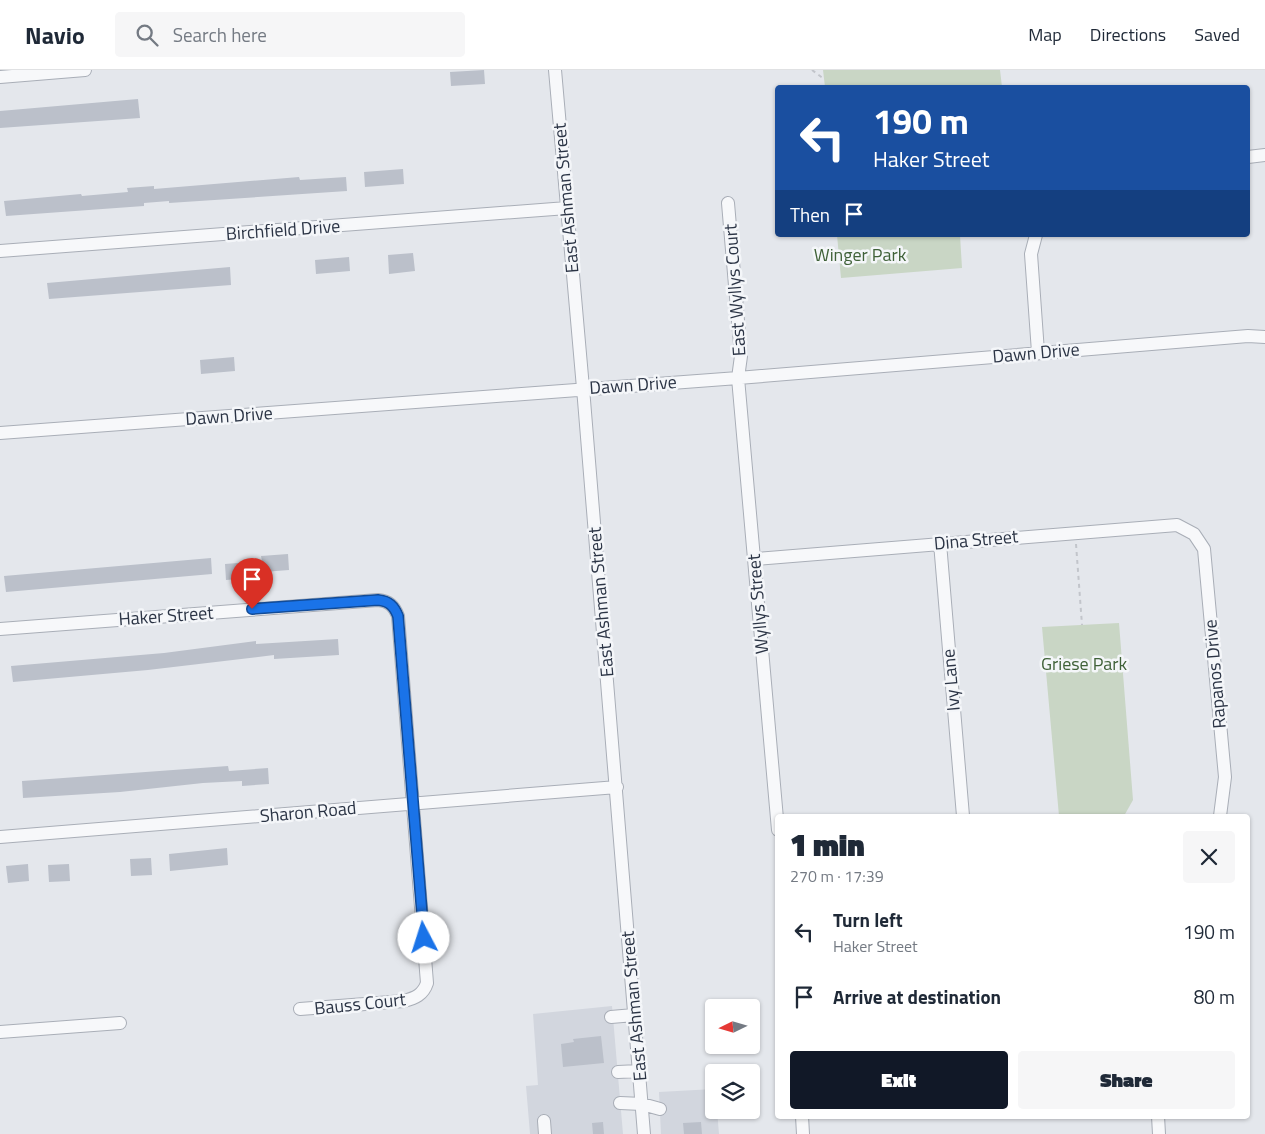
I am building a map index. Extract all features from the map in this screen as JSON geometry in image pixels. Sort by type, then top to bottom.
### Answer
[{"type":"street","points":[[0,77],[85,70]]},
{"type":"street","name":"East Ashman Street","points":[[555,70],[617,787],[644,1134]]},
{"type":"street","points":[[1250,157],[1265,156]]},
{"type":"street","name":"East Wyllys Court","points":[[728,203],[741,356],[738,378]]},
{"type":"street","name":"Birchfield Drive","points":[[0,251],[567,208]]},
{"type":"street","points":[[1035,237],[1031,254],[1038,352]]},
{"type":"street","name":"Dawn Drive","points":[[0,433],[583,388],[738,378],[1248,336],[1265,337]]},
{"type":"street","name":"Wyllys Street","points":[[738,378],[777,814]]},
{"type":"street","name":"Dina Street","points":[[755,559],[1176,525],[1194,534]]},
{"type":"street","name":"Rapanos Drive","points":[[1194,534],[1204,550],[1225,777],[1220,814]]},
{"type":"street","name":"Ivy Lane","points":[[940,543],[963,814]]},
{"type":"street","name":"Haker Street","points":[[0,628],[372,600],[385,601],[392,604]]},
{"type":"street","name":"Bauss Court","points":[[300,1009],[404,1001],[415,998],[424,991],[427,983],[398,616],[392,604]]},
{"type":"street","name":"Sharon Road","points":[[0,836],[617,787]]},
{"type":"street","points":[[611,1017],[634,1015]]},
{"type":"street","points":[[0,1032],[120,1023]]},
{"type":"street","points":[[618,1072],[639,1071]]},
{"type":"street","points":[[620,1103],[642,1104],[660,1110]]},
{"type":"street","points":[[802,1119],[803,1134]]},
{"type":"street","points":[[1158,1119],[1159,1134]]},
{"type":"path","points":[[812,70],[824,79]]},
{"type":"path","points":[[1075,532],[1082,625]]},
{"type":"shaded area","points":[[612,1006],[623,1134],[530,1134],[526,1086],[538,1085],[533,1014]]},
{"type":"shaded area","points":[[705,1089],[705,1119],[718,1119],[719,1134],[661,1134],[659,1092]]},
{"type":"green space","points":[[823,70],[1000,70],[1002,85],[825,85]]},
{"type":"green space","name":"Winger Park","points":[[837,237],[960,237],[962,268],[841,278]]},
{"type":"green space","name":"Griese Park","points":[[1119,623],[1133,800],[1125,814],[1059,814],[1042,627]]},
{"type":"building","points":[[484,70],[485,84],[451,86],[450,72]]},
{"type":"building","points":[[138,99],[140,118],[0,128],[0,111]]},
{"type":"building","points":[[403,169],[404,184],[365,187],[364,172]]},
{"type":"building","points":[[299,177],[300,180],[346,177],[347,191],[169,203],[169,201],[144,203],[144,206],[6,216],[4,201],[128,192],[127,188],[154,186],[154,189]]},
{"type":"building","points":[[413,253],[415,271],[389,274],[388,255]]},
{"type":"building","points":[[349,257],[350,271],[316,274],[315,260]]},
{"type":"building","points":[[230,267],[231,285],[49,299],[47,283]]},
{"type":"building","points":[[234,357],[235,371],[201,374],[200,360]]},
{"type":"building","points":[[288,554],[289,570],[251,573],[251,578],[226,580],[225,564],[262,561],[261,556]]},
{"type":"building","points":[[211,558],[212,574],[6,592],[4,576]]},
{"type":"building","points":[[338,639],[339,655],[274,659],[274,655],[148,670],[13,682],[11,666],[164,653],[256,641],[256,644]]},
{"type":"building","points":[[228,766],[229,771],[268,768],[269,784],[242,786],[242,781],[203,783],[120,792],[23,798],[22,781]]},
{"type":"building","points":[[227,848],[228,865],[170,871],[169,854]]},
{"type":"building","points":[[151,858],[152,875],[131,876],[130,859]]},
{"type":"building","points":[[28,864],[29,881],[8,883],[6,866]]},
{"type":"building","points":[[69,864],[70,881],[49,882],[48,865]]},
{"type":"building","points":[[601,1036],[604,1063],[563,1067],[561,1044],[574,1042],[573,1039]]},
{"type":"building","points":[[603,1122],[604,1134],[593,1134],[592,1123]]},
{"type":"building","points":[[701,1122],[702,1134],[684,1134],[683,1123]]},
{"type":"route","points":[[252,609],[378,600],[392,604],[395,609],[398,616],[424,938]]}]
